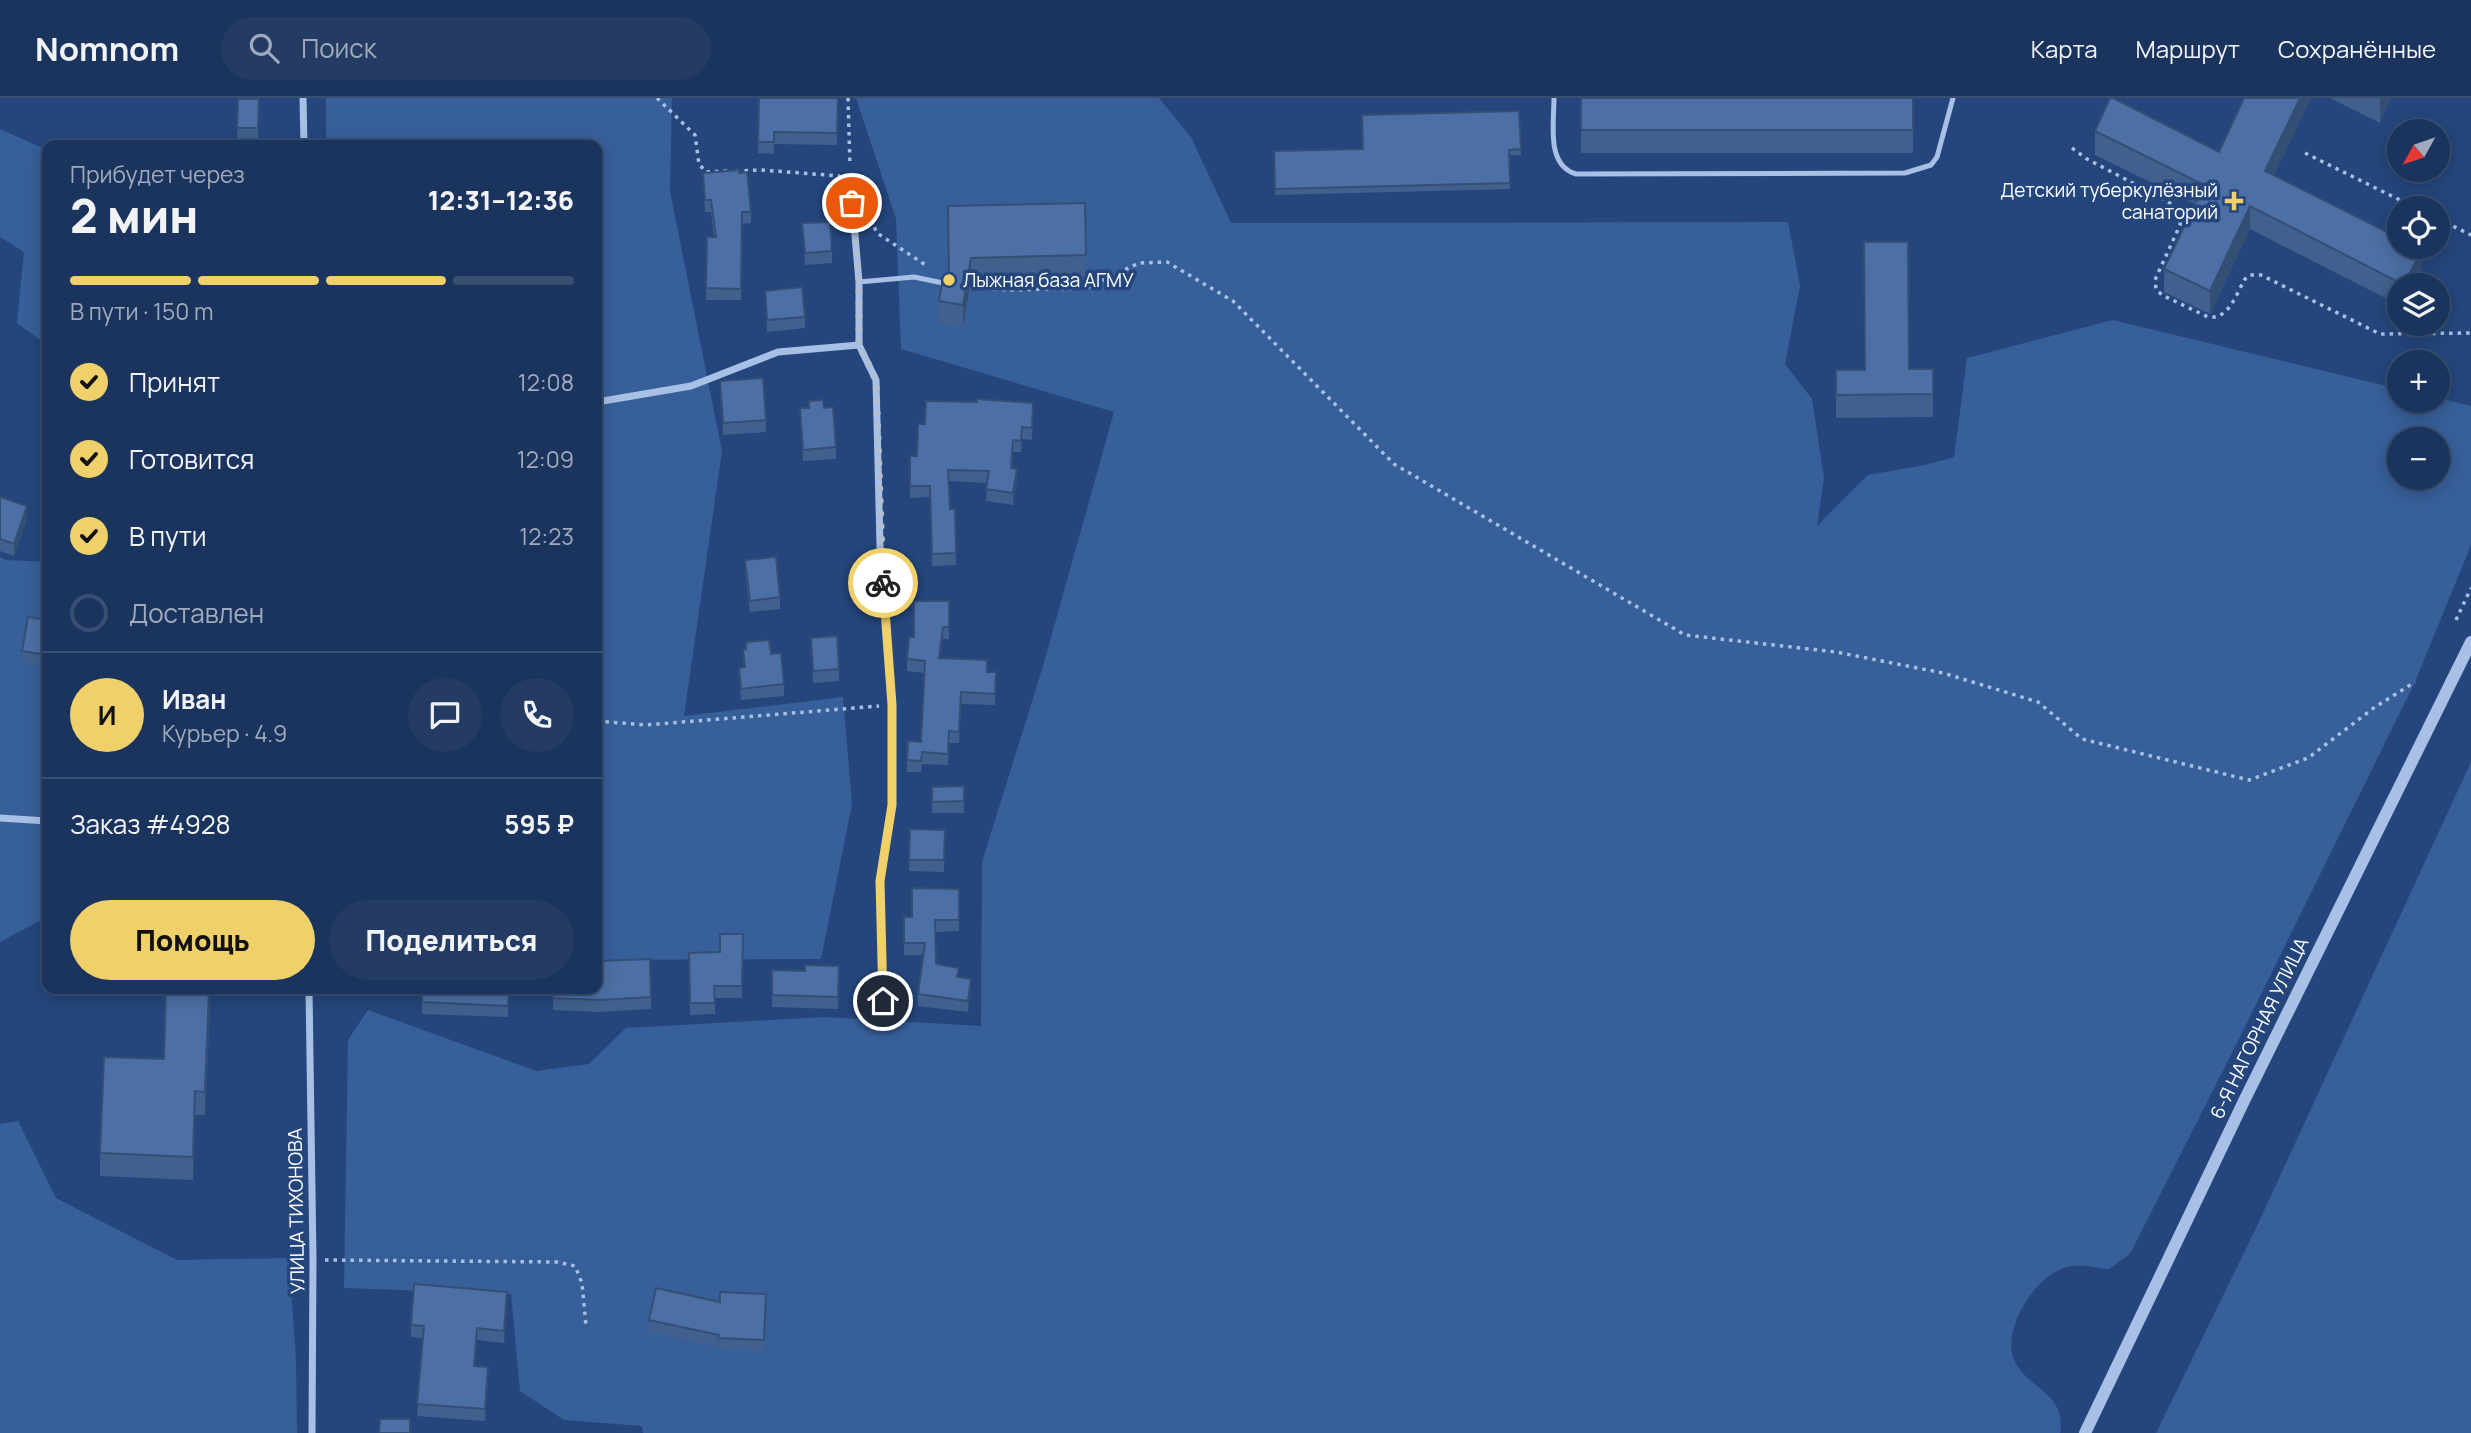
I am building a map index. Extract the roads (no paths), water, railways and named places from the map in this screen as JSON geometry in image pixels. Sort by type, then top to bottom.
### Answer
[{"type":"street","points":[[303,98],[304,140]]},
{"type":"street","points":[[850,177],[859,282],[859,345],[876,380],[880,546],[892,705],[892,805],[880,881],[883,1001]]},
{"type":"street","points":[[602,401],[691,386],[778,352],[859,345]]},
{"type":"street","name":"6-Я НАГОРНАЯ УЛИЦА","points":[[2085,1433],[2244,1101],[2471,642]]},
{"type":"street","points":[[0,818],[42,821]]},
{"type":"street","name":"УЛИЦА ТИХОНОВА","points":[[309,994],[313,1259],[312,1433]]},
{"type":"lane","points":[[1554,98],[1555,153],[1559,164],[1566,171],[1576,174],[1645,174],[1905,173],[1920,170],[1931,165],[1937,157],[1953,98]]},
{"type":"lane","points":[[859,282],[914,277],[943,283]]},
{"type":"place","name":"Детский туберкулёзный санаторий","points":[[2234,201]]},
{"type":"place","name":"Лыжная база АГМУ","points":[[949,280]]}]
